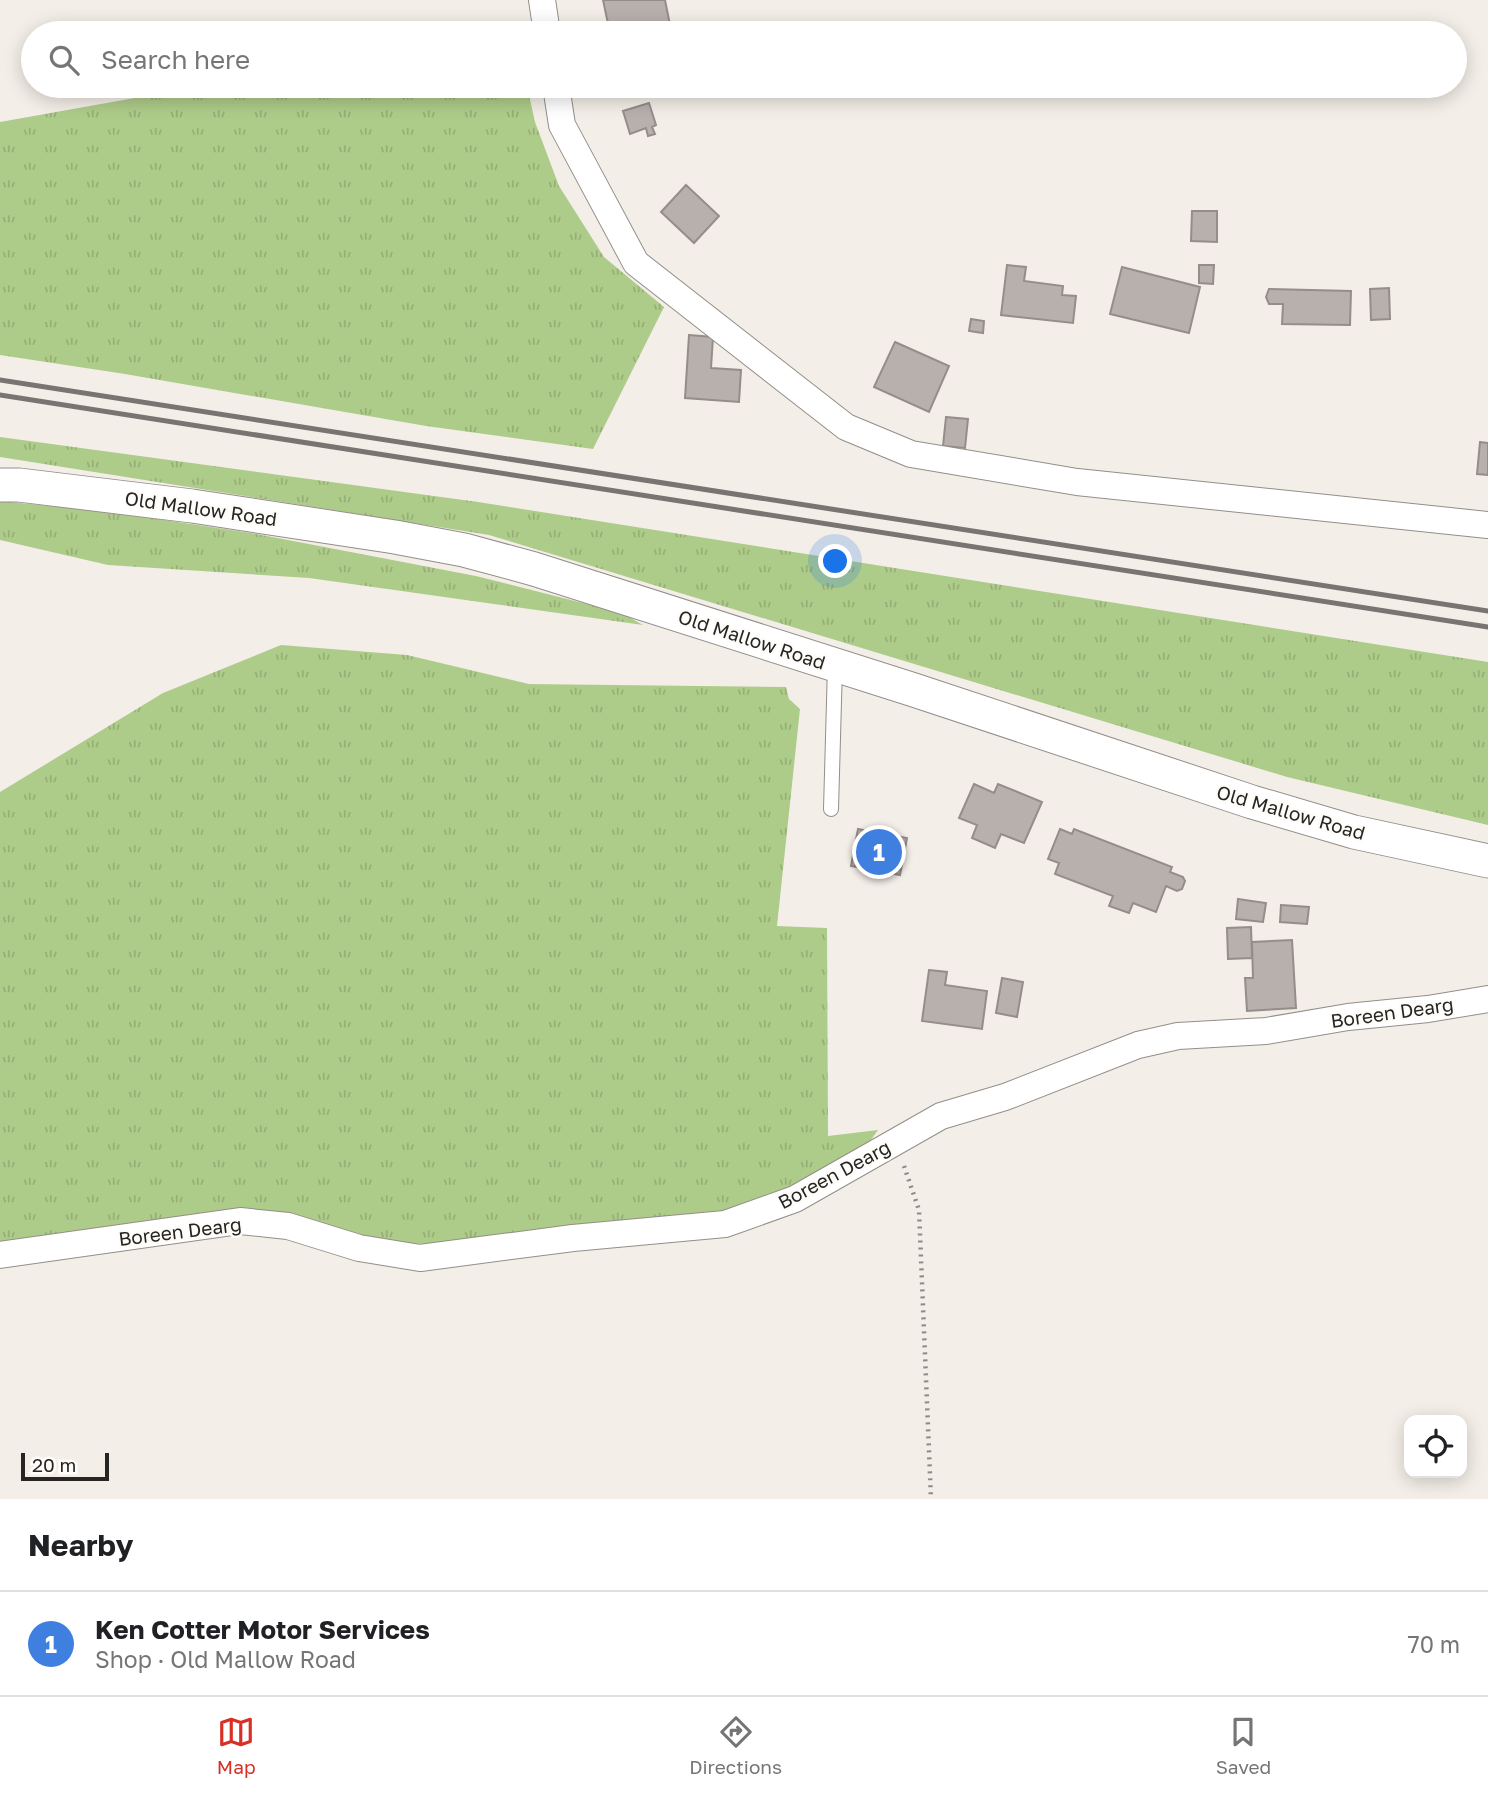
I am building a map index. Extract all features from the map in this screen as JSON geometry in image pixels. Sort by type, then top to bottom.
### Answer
[{"type":"street","points":[[542,0],[546,21]]},
{"type":"street","points":[[558,98],[562,125],[636,263],[846,427],[911,454],[1077,482],[1488,525]]},
{"type":"street","name":"Old Mallow Road","points":[[0,485],[191,506],[464,550],[534,569],[1264,806],[1354,832],[1488,862]]},
{"type":"street","name":"Boreen Dearg","points":[[0,1255],[240,1222],[288,1226],[359,1248],[421,1258],[573,1238],[725,1224],[795,1199],[941,1116],[1005,1097],[1138,1045],[1178,1036],[1266,1031],[1348,1017],[1428,1009],[1488,999]]},
{"type":"lane","points":[[831,809],[835,666]]},
{"type":"path","points":[[895,1142],[919,1210],[931,1499]]},
{"type":"green space","points":[[135,98],[530,98],[535,122],[559,186],[604,257],[664,307],[593,449],[426,426],[0,355],[0,122]]},
{"type":"green space","points":[[0,437],[478,502],[1488,662],[1488,825],[1287,777],[489,535],[0,457]]},
{"type":"green space","points":[[0,501],[111,512],[251,533],[476,576],[622,613],[643,625],[309,578],[108,565],[0,540]]},
{"type":"green space","points":[[281,645],[407,655],[529,684],[786,687],[789,699],[800,709],[777,926],[827,928],[828,1136],[878,1130],[866,1147],[799,1188],[725,1218],[453,1245],[380,1242],[312,1226],[0,1249],[0,792],[163,693]]},
{"type":"building","points":[[603,0],[665,0],[669,21],[607,21]]},
{"type":"building","points":[[649,103],[656,125],[652,127],[655,134],[648,136],[646,128],[630,134],[623,111]]},
{"type":"building","points":[[686,185],[719,216],[694,243],[661,212]]},
{"type":"building","points":[[1192,211],[1217,211],[1217,242],[1191,241]]},
{"type":"building","points":[[1007,265],[1026,267],[1024,281],[1063,286],[1062,295],[1076,296],[1073,323],[1001,315]]},
{"type":"building","points":[[1199,265],[1214,265],[1213,284],[1199,283]]},
{"type":"building","points":[[1122,267],[1200,287],[1189,333],[1110,314]]},
{"type":"building","points":[[1389,288],[1390,319],[1371,320],[1370,289]]},
{"type":"building","points":[[1269,289],[1351,291],[1350,325],[1282,324],[1283,304],[1269,304],[1266,297]]},
{"type":"building","points":[[971,319],[984,321],[983,333],[969,331]]},
{"type":"building","points":[[689,335],[713,337],[711,368],[741,370],[739,402],[685,398]]},
{"type":"building","points":[[895,342],[949,366],[929,412],[874,387]]},
{"type":"building","points":[[946,417],[968,419],[965,448],[943,446]]},
{"type":"building","points":[[1480,442],[1488,443],[1488,475],[1477,474]]},
{"type":"building","points":[[974,784],[994,793],[998,784],[1042,802],[1024,843],[1001,834],[995,848],[972,838],[977,825],[959,818]]},
{"type":"building","points":[[858,829],[907,838],[900,875],[851,866]]},
{"type":"building","points":[[1060,829],[1072,834],[1074,829],[1172,867],[1170,872],[1183,877],[1185,881],[1182,889],[1177,891],[1166,886],[1156,912],[1133,903],[1129,913],[1109,906],[1113,896],[1055,874],[1059,863],[1048,859]]},
{"type":"building","points":[[1238,899],[1266,903],[1263,922],[1236,919]]},
{"type":"building","points":[[1281,905],[1309,907],[1307,924],[1280,922]]},
{"type":"building","points":[[1251,927],[1252,958],[1228,959],[1227,928]]},
{"type":"building","points":[[1292,940],[1296,1008],[1247,1011],[1245,978],[1253,978],[1252,942]]},
{"type":"building","points":[[929,970],[947,972],[945,985],[987,991],[982,1029],[922,1021]]},
{"type":"building","points":[[1002,978],[1023,982],[1017,1017],[996,1013]]},
{"type":"railway","points":[[0,380],[1488,611]]},
{"type":"railway","points":[[0,395],[1488,627]]},
{"type":"place","name":"Ken Cotter Motor Services","points":[[879,852]]}]
